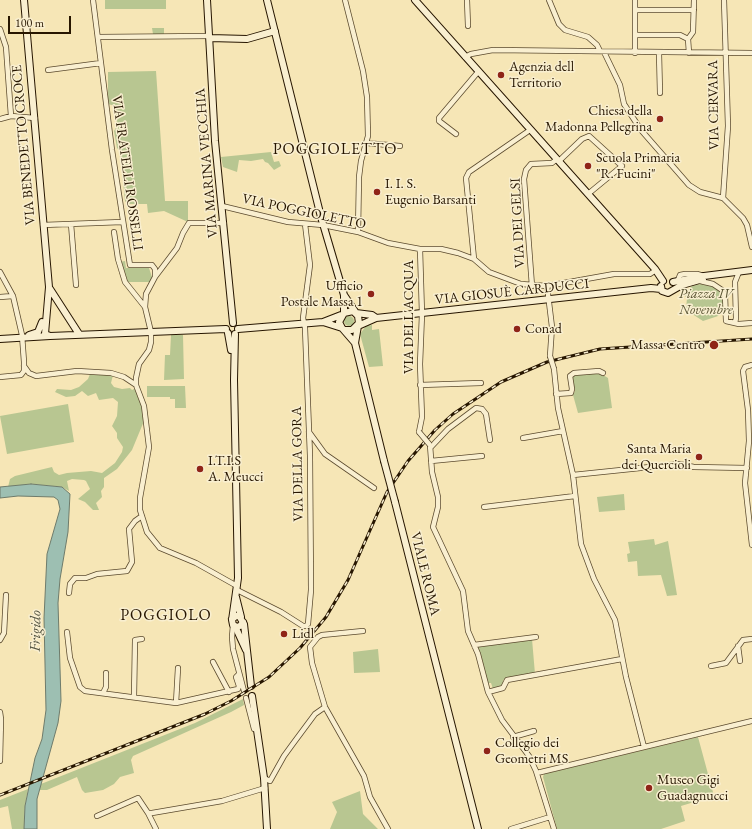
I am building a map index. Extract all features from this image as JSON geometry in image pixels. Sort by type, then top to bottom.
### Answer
[{"type":"main road","name":"VIA BENEDETTO CROCE","points":[[22,337],[38,332],[47,308],[49,287],[24,0]]},
{"type":"main road","name":"VIA MARINA VECCHIA","points":[[207,0],[215,141],[233,323]]},
{"type":"main road","points":[[267,0],[323,225],[344,295],[359,320],[358,326],[352,330],[323,322]]},
{"type":"main road","points":[[415,0],[656,270],[664,281]]},
{"type":"main road","points":[[209,37],[247,39],[275,31]]},
{"type":"main road","points":[[664,281],[704,278],[752,270]]},
{"type":"main road","points":[[664,281],[661,285],[661,289],[668,293],[674,288],[704,278]]},
{"type":"main road","points":[[674,288],[675,281]]},
{"type":"main road","name":"VIA BENEDETTO CROCE","points":[[49,287],[77,332]]},
{"type":"main road","name":"VIA GIOSUÈ CARDUCCI","points":[[358,326],[376,318],[651,288],[661,289]]},
{"type":"main road","points":[[344,295],[342,314],[339,322],[356,343]]},
{"type":"main road","points":[[47,308],[53,305],[61,308]]},
{"type":"main road","points":[[0,339],[68,335],[77,332],[237,331],[323,322],[350,311],[356,313]]},
{"type":"main road","name":"VIA GIOSUÈ CARDUCCI","points":[[356,313],[372,315],[376,318]]},
{"type":"main road","name":"VIA BENEDETTO CROCE","points":[[45,315],[44,332],[48,335]]},
{"type":"main road","points":[[235,434],[232,353],[227,331],[229,324],[233,323],[236,324],[237,331],[235,434],[236,591],[233,623],[243,636]]},
{"type":"main road","name":"VIALE ROMA","points":[[358,326],[356,343],[384,460],[478,829]]},
{"type":"main road","points":[[236,591],[242,619],[243,636],[247,652],[251,686]]},
{"type":"main road","points":[[233,623],[236,616],[242,619]]},
{"type":"main road","points":[[233,623],[240,626],[242,619]]},
{"type":"main road","points":[[249,697],[258,732],[265,788],[267,829]]},
{"type":"street","name":"VIA FRATELLI ROSSELLI","points":[[93,0],[122,222],[130,265],[164,266]]},
{"type":"street","points":[[345,0],[363,71],[367,97],[368,136],[361,161],[359,177],[358,232]]},
{"type":"street","points":[[467,0],[468,26]]},
{"type":"street","points":[[549,0],[559,24],[565,30],[588,36],[602,52],[620,85],[624,104],[641,130],[689,185],[700,192],[723,198],[743,218],[747,225],[752,247]]},
{"type":"street","points":[[635,0],[635,53]]},
{"type":"street","points":[[689,53],[688,39],[694,32],[694,0]]},
{"type":"street","name":"VIA CERVARA","points":[[723,198],[728,126],[724,0]]},
{"type":"street","points":[[635,10],[694,10]]},
{"type":"street","points":[[0,29],[6,46],[11,116]]},
{"type":"street","points":[[635,35],[680,35],[688,39]]},
{"type":"street","points":[[98,37],[209,37]]},
{"type":"street","points":[[465,57],[471,54],[493,50],[635,53],[752,53]]},
{"type":"street","points":[[659,53],[660,93]]},
{"type":"street","points":[[48,70],[101,63]]},
{"type":"street","points":[[456,134],[439,121],[439,118],[478,72]]},
{"type":"street","points":[[0,119],[11,116],[34,118]]},
{"type":"street","points":[[474,259],[466,178],[469,172],[530,130]]},
{"type":"street","points":[[558,160],[582,139],[589,136],[622,166],[588,194]]},
{"type":"street","points":[[366,143],[400,146]]},
{"type":"street","name":"VIA DEI GELSI","points":[[532,286],[524,180],[526,170],[530,164],[552,163],[558,160]]},
{"type":"street","name":"VIA POGGIOLETTO","points":[[222,206],[288,222],[323,225],[358,232],[388,243],[420,249],[441,249],[458,253],[474,259],[489,272],[498,277],[532,286],[547,286],[614,274],[650,274],[656,270]]},
{"type":"street","points":[[43,225],[122,222]]},
{"type":"street","points":[[224,223],[189,223],[182,233],[177,248],[155,277],[146,294],[145,307],[151,332],[149,350],[141,361],[137,371],[136,385],[144,406],[150,447],[140,498],[142,516],[147,532],[160,548],[196,563],[236,591]]},
{"type":"street","points":[[71,224],[76,285]]},
{"type":"street","name":"VIA DELLA GORA","points":[[236,591],[281,612],[303,626],[308,624],[311,590],[309,432],[303,323],[310,265],[305,224]]},
{"type":"street","points":[[114,232],[118,259],[125,282],[145,307]]},
{"type":"street","name":"VIA DELL'ACQUA","points":[[420,249],[422,314],[420,385],[422,417],[419,432],[431,446]]},
{"type":"street","name":"VIA FRATELLI ROSSELLI","points":[[152,266],[156,269],[155,277]]},
{"type":"street","points":[[0,272],[13,296],[22,337],[24,366],[24,371],[21,375],[0,377]]},
{"type":"street","points":[[735,323],[735,282],[739,272]]},
{"type":"street","points":[[704,278],[722,290],[725,295],[725,319],[728,323],[752,323]]},
{"type":"street","points":[[547,286],[552,327],[550,356],[554,369],[556,394],[563,431],[573,475],[581,544],[594,579],[615,620],[622,659],[644,747]]},
{"type":"street","points":[[0,297],[13,296]]},
{"type":"street","points":[[752,365],[743,368],[750,439],[745,483],[752,545]]},
{"type":"street","points":[[24,366],[29,373],[36,376],[77,372],[111,373],[124,377],[136,385]]},
{"type":"street","points":[[556,394],[570,393],[572,389],[570,376],[574,373],[599,371],[603,373]]},
{"type":"street","name":"VIA DELL'ACQUA","points":[[420,385],[481,383]]},
{"type":"street","points":[[490,440],[486,414],[482,409],[476,408],[448,429],[431,446],[432,472],[438,497],[438,508],[433,527],[463,591],[468,631],[488,692],[502,720],[528,756],[537,773],[554,829]]},
{"type":"street","points":[[523,438],[563,431]]},
{"type":"street","points":[[309,432],[325,454],[374,488]]},
{"type":"street","points":[[432,462],[482,456]]},
{"type":"street","points":[[573,475],[679,464],[694,467],[747,468]]},
{"type":"street","points":[[484,507],[575,496]]},
{"type":"street","points":[[69,593],[70,584],[75,578],[86,578],[97,574],[127,571],[132,562],[128,529],[134,521],[142,516]]},
{"type":"street","points":[[0,640],[4,633],[6,595]]},
{"type":"street","points":[[233,623],[232,637],[234,650],[244,691]]},
{"type":"street","points":[[363,631],[322,635],[318,637],[310,647],[312,663],[325,707],[364,776],[372,802],[388,829]]},
{"type":"street","points":[[67,632],[70,658],[83,691],[176,703],[229,692],[239,688],[236,677],[239,674]]},
{"type":"street","points":[[234,650],[236,643],[243,636]]},
{"type":"street","points":[[474,646],[536,637]]},
{"type":"street","points":[[711,666],[726,663],[743,640],[752,638]]},
{"type":"street","points":[[134,697],[135,640],[142,639]]},
{"type":"street","points":[[738,646],[740,661]]},
{"type":"street","points":[[488,692],[502,688],[507,680],[622,659]]},
{"type":"street","points":[[212,662],[229,692]]},
{"type":"street","points":[[176,703],[178,668]]},
{"type":"street","points":[[103,693],[106,686],[106,673]]},
{"type":"street","points":[[264,778],[270,781],[292,745],[314,714],[325,707]]},
{"type":"street","points":[[0,712],[0,761]]},
{"type":"street","points":[[537,773],[752,721]]},
{"type":"street","points":[[513,737],[534,731]]},
{"type":"street","points":[[148,813],[216,802],[265,788]]},
{"type":"street","points":[[97,816],[138,798],[156,829]]},
{"type":"street","points":[[511,829],[550,817]]},
{"type":"green space","points":[[105,0],[166,0],[166,9],[105,9]]},
{"type":"green space","points":[[152,28],[164,28],[164,34],[153,34]]},
{"type":"green space","points":[[156,71],[165,201],[188,201],[188,222],[164,211],[148,213],[147,204],[127,204],[125,201],[120,151],[117,148],[114,131],[117,126],[115,106],[108,104],[108,72]]},
{"type":"green space","points":[[271,152],[274,162],[279,161],[281,166],[274,170],[263,159],[251,161],[239,160],[237,172],[223,167],[221,157]]},
{"type":"green space","points":[[125,261],[126,268],[149,268],[152,277],[150,282],[125,282],[119,262]]},
{"type":"green space","name":"Piazza IV Novembre","points":[[701,284],[715,286],[721,291],[724,299],[722,311],[718,316],[703,321],[686,310],[687,298],[684,295],[692,286]]},
{"type":"green space","points":[[347,316],[351,316],[353,317],[353,325],[347,326],[344,323],[344,319]]},
{"type":"green space","points":[[372,325],[372,330],[379,329],[383,366],[369,367],[360,334],[366,326]]},
{"type":"green space","points":[[171,335],[183,335],[184,379],[164,380],[165,355],[170,355]]},
{"type":"green space","points":[[600,373],[608,378],[612,408],[578,413],[573,395],[575,391],[572,377],[575,375]]},
{"type":"green space","points":[[90,374],[113,375],[111,383],[114,387],[122,389],[130,388],[132,390],[136,388],[142,404],[144,421],[132,450],[117,469],[104,478],[104,487],[101,491],[102,497],[96,503],[99,510],[93,510],[85,502],[78,499],[90,489],[84,480],[72,479],[67,481],[69,491],[62,487],[31,484],[8,487],[10,479],[15,476],[52,467],[54,472],[59,475],[91,471],[102,473],[115,463],[122,452],[123,447],[112,426],[117,416],[118,402],[113,398],[99,400],[96,393],[88,396],[82,391],[75,396],[66,397],[55,392],[57,389],[71,390],[79,387],[88,379]]},
{"type":"green space","points":[[147,386],[185,386],[186,408],[175,408],[175,399],[170,399],[170,397],[147,397]]},
{"type":"green space","points":[[68,404],[74,442],[7,454],[0,416]]},
{"type":"green space","points":[[624,494],[625,510],[599,512],[597,497]]},
{"type":"green space","points":[[654,539],[655,545],[668,541],[677,595],[667,596],[661,575],[638,576],[637,561],[628,562],[627,554],[630,553],[628,542]]},
{"type":"green space","points":[[532,639],[535,674],[503,680],[503,686],[493,689],[491,683],[488,683],[478,647]]},
{"type":"green space","points":[[378,649],[380,672],[354,673],[353,652]]},
{"type":"green space","points":[[243,699],[244,705],[231,712],[133,756],[131,760],[134,773],[120,777],[114,784],[103,790],[85,793],[82,790],[77,777],[47,790],[39,790],[41,784],[195,723]]},
{"type":"green space","points":[[698,737],[714,796],[681,806],[685,821],[661,829],[557,829],[543,777],[544,774]]},
{"type":"green space","points":[[28,789],[25,806],[24,829],[12,829],[8,806],[0,808],[0,800]]},
{"type":"green space","points":[[360,791],[363,814],[378,829],[330,829],[337,812],[332,802]]},
{"type":"shaded area","points":[[31,484],[62,487],[70,494],[68,532],[60,579],[58,603],[61,701],[58,723],[37,799],[37,829],[24,829],[25,806],[35,758],[42,739],[46,710],[44,618],[47,554],[60,509],[58,500],[54,497],[18,496],[0,498],[0,487]]},
{"type":"railway","points":[[0,795],[205,714],[231,701],[269,677],[300,648],[326,617],[348,580],[387,492],[408,461],[435,430],[453,414],[501,382],[547,362],[600,349],[752,339]]},
{"type":"place","name":"Agenzia dell Territorio","points":[[501,75]]},
{"type":"place","name":"Chiesa della Madonna Pellegrina","points":[[660,119]]},
{"type":"place","name":"Scuola Primaria \"R. Fucini\"","points":[[588,166]]},
{"type":"place","name":"I. I. S. Eugenio Barsanti","points":[[377,192]]},
{"type":"place","name":"Ufficio Postale Massa 1","points":[[371,294]]},
{"type":"place","name":"Conad","points":[[517,329]]},
{"type":"place","name":"Massa Centro","points":[[714,345]]},
{"type":"place","name":"Santa Maria dei Quercioli","points":[[699,457]]},
{"type":"place","name":"I.T.I.S A. Meucci","points":[[200,469]]},
{"type":"place","name":"Lidl","points":[[284,634]]},
{"type":"place","name":"Collegio dei Geometri MS","points":[[487,751]]},
{"type":"place","name":"Museo Gigi Guadagnucci","points":[[649,788]]},
{"type":"district","name":"POGGIOLETTO","points":[[335,150]]},
{"type":"district","name":"POGGIOLO","points":[[166,616]]},
{"type":"water label","name":"Frigido","points":[[36,631]]}]
